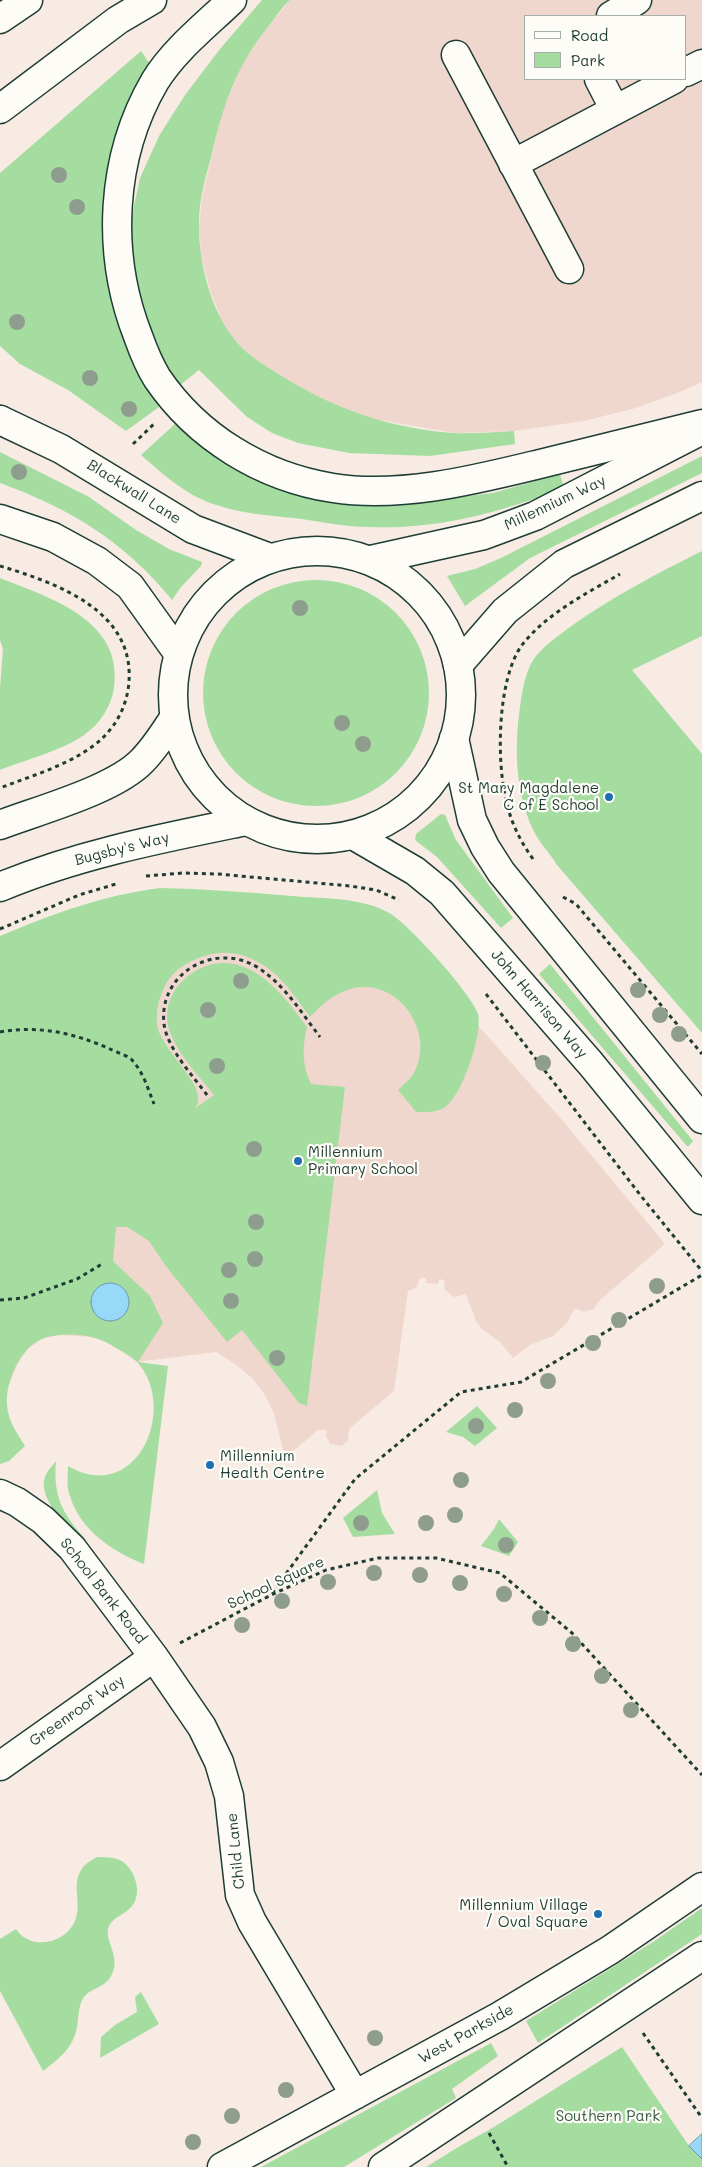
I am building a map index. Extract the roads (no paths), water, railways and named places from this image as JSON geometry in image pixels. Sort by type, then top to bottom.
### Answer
[{"type":"main road","points":[[0,19],[28,0]]},
{"type":"main road","points":[[0,109],[18,93],[118,20],[152,0]]},
{"type":"main road","points":[[232,0],[185,45],[156,80],[129,143],[120,184],[117,216],[118,253],[122,288],[131,320],[156,376],[195,423],[240,455],[285,476],[336,488],[376,490],[426,487],[471,481],[702,424]]},
{"type":"main road","points":[[614,15],[637,0]]},
{"type":"main road","points":[[456,55],[569,268]]},
{"type":"main road","points":[[687,72],[702,64]]},
{"type":"main road","points":[[600,80],[615,110]]},
{"type":"main road","points":[[514,164],[672,80]]},
{"type":"main road","name":"Blackwall Lane","points":[[0,420],[61,449],[192,529],[270,558]]},
{"type":"main road","name":"Millennium Way","points":[[371,560],[484,535],[535,516],[702,430]]},
{"type":"main road","points":[[458,665],[505,611],[564,564],[702,496]]},
{"type":"main road","points":[[0,519],[53,537],[96,561],[130,586],[178,653]]},
{"type":"main road","points":[[304,551],[321,551],[338,552],[371,560],[402,578],[428,602],[447,632],[458,665],[461,690],[460,714],[454,738],[439,772],[416,800],[387,822],[353,835],[316,840],[280,836],[246,822],[212,795],[207,788],[187,759],[174,718],[172,685],[178,653],[198,612],[230,579],[270,558],[304,551]]},
{"type":"main road","points":[[0,825],[115,780],[141,762],[160,740],[174,718]]},
{"type":"main road","points":[[454,738],[472,820],[484,848],[500,872],[702,1120]]},
{"type":"main road","name":"Bugsby's Way","points":[[0,887],[68,862],[186,833],[246,822]]},
{"type":"main road","name":"John Harrison Way","points":[[353,835],[415,871],[442,893],[697,1183]]},
{"type":"main road","name":"School Bank Road","points":[[0,1494],[17,1502],[43,1520],[72,1548],[154,1656]]},
{"type":"main road","name":"Greenroof Way","points":[[0,1766],[154,1656]]},
{"type":"main road","name":"Child Lane","points":[[154,1656],[202,1727],[219,1762],[229,1796],[240,1895],[252,1922],[355,2096]]},
{"type":"main road","name":"West Parkside","points":[[222,2167],[500,2016],[610,1950],[702,1886]]},
{"type":"main road","points":[[383,2167],[702,1956]]},
{"type":"water","points":[[110,1283],[123,1289],[129,1302],[123,1315],[110,1321],[97,1315],[91,1302],[97,1289]]},
{"type":"water","points":[[702,2134],[702,2159],[689,2146]]},
{"type":"place","name":"St Mary Magdalene C of E School","points":[[609,797]]},
{"type":"place","name":"Millennium Primary School","points":[[298,1161]]},
{"type":"place","name":"Millennium Health Centre","points":[[210,1465]]},
{"type":"place","name":"Millennium Village / Oval Square","points":[[598,1914]]},
{"type":"park label","name":"Southern Park","points":[[608,2116]]}]
